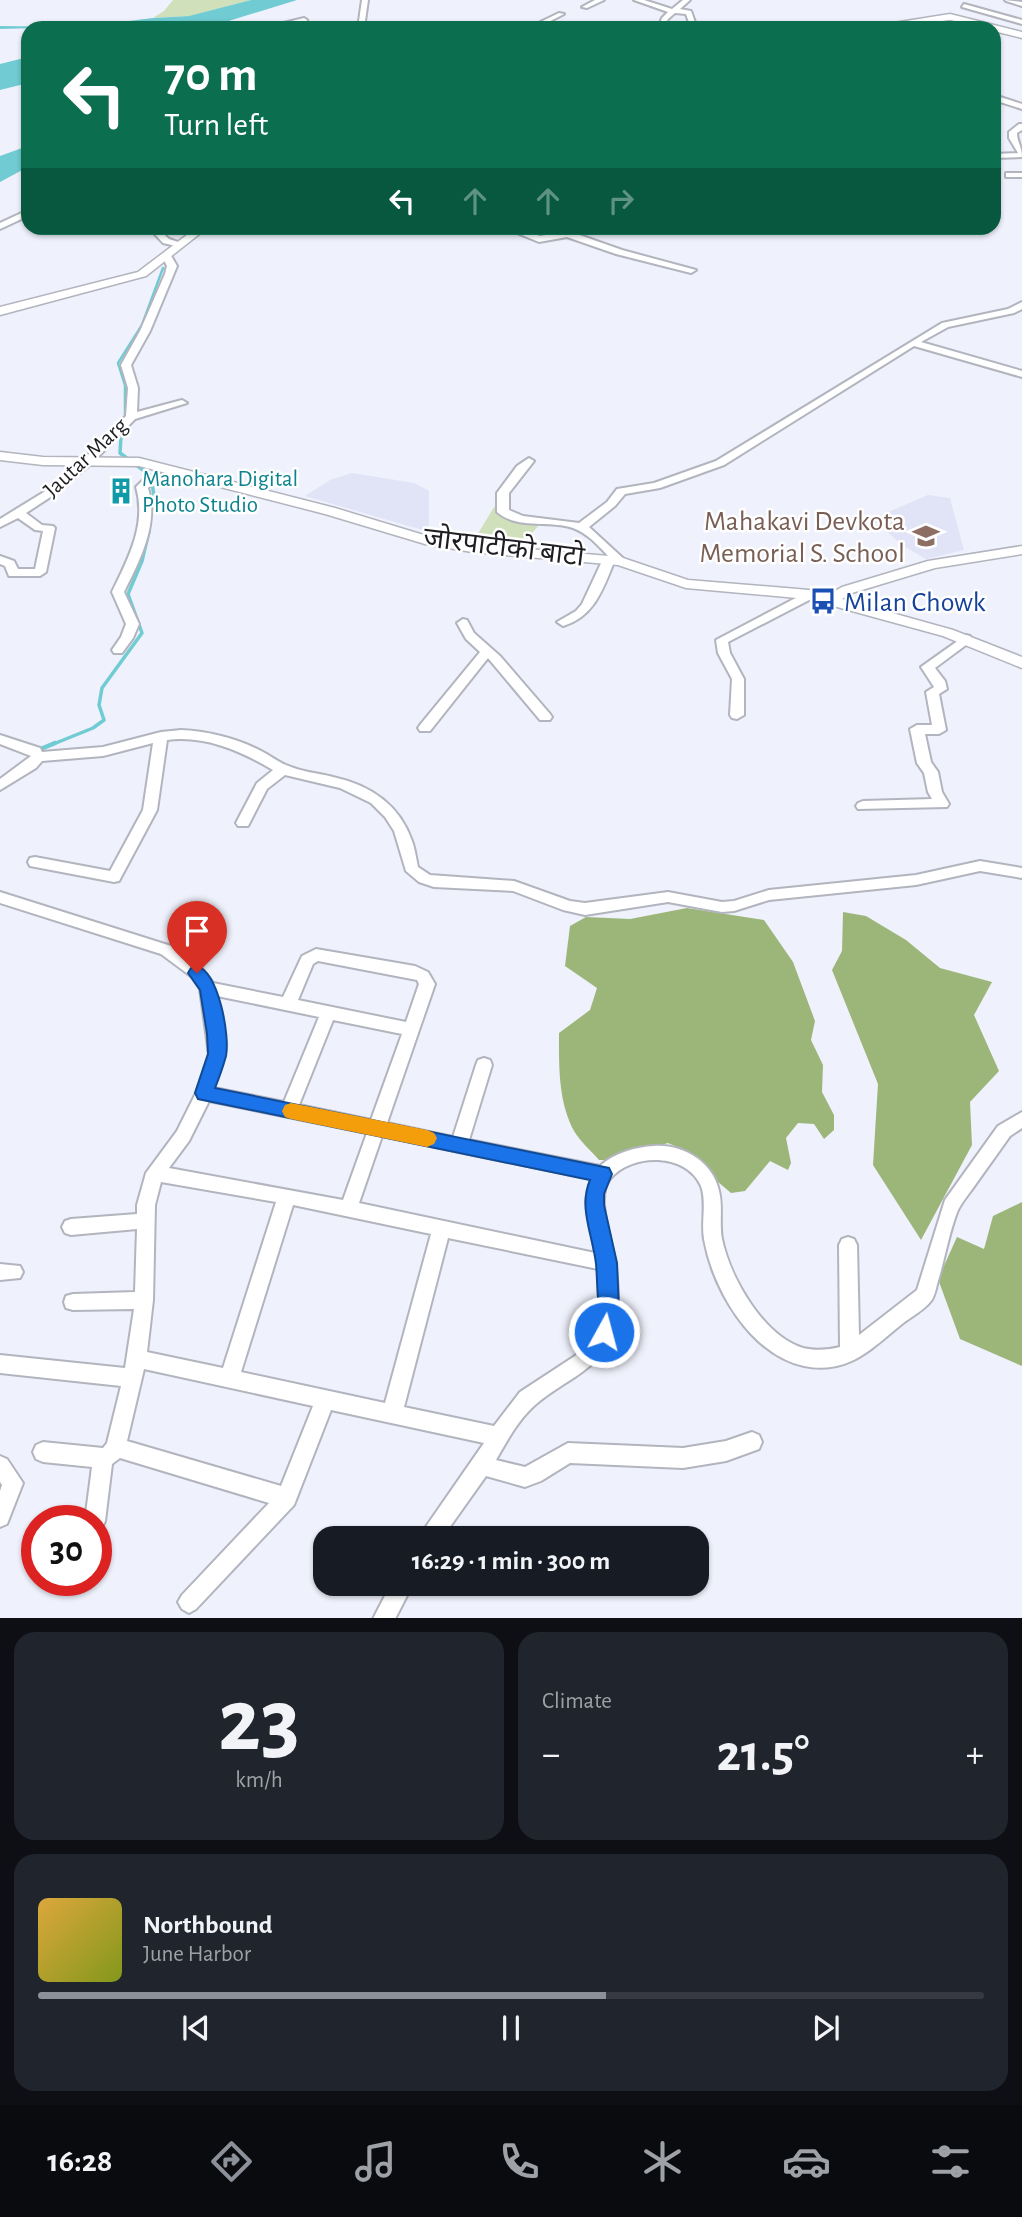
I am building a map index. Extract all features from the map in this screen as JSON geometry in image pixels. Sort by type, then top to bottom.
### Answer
[{"type":"street","points":[[362,21],[365,0]]},
{"type":"street","points":[[585,7],[601,0]]},
{"type":"street","points":[[637,0],[673,11],[689,12],[692,21]]},
{"type":"street","points":[[664,21],[687,0]]},
{"type":"street","points":[[957,17],[964,6],[973,0]]},
{"type":"street","points":[[1008,0],[1022,4]]},
{"type":"street","points":[[964,6],[1021,22]]},
{"type":"street","points":[[546,21],[561,14]]},
{"type":"street","points":[[929,21],[957,17],[971,21]]},
{"type":"street","points":[[1001,29],[1022,35]]},
{"type":"street","points":[[1001,100],[1022,107]]},
{"type":"street","points":[[1001,156],[1022,154],[1013,138],[1013,132],[1022,126]]},
{"type":"street","points":[[1009,175],[1022,175]]},
{"type":"street","points":[[0,226],[21,216]]},
{"type":"street","points":[[160,235],[166,241],[180,244]]},
{"type":"street","points":[[0,311],[129,279],[151,269],[192,235]]},
{"type":"street","points":[[528,235],[539,239],[562,235]]},
{"type":"street","points":[[571,235],[619,252],[691,270]]},
{"type":"street","name":"Jautar Marg","points":[[0,524],[48,494],[87,462],[131,417],[133,388],[126,365],[145,331],[170,274],[172,266],[167,256]]},
{"type":"street","points":[[581,527],[611,504],[626,488],[656,486],[720,463],[946,325],[1011,311],[1022,305]]},
{"type":"street","points":[[913,343],[1022,374]]},
{"type":"street","points":[[131,417],[182,403]]},
{"type":"street","name":"जोरपाटीको बाटो","points":[[0,456],[87,462],[139,462],[330,511],[425,540],[517,553],[614,560],[686,584],[808,595],[966,639],[1022,663]]},
{"type":"street","points":[[529,461],[516,472],[513,482],[503,493],[503,512],[542,523],[560,522],[581,527],[614,560],[582,614],[572,621],[563,622]]},
{"type":"street","points":[[118,650],[132,632],[133,624],[118,592],[132,564],[139,541],[146,498],[142,488],[152,481],[177,472]]},
{"type":"street","points":[[0,560],[10,564],[13,573],[40,572],[49,528],[39,528],[19,513]]},
{"type":"street","points":[[831,600],[847,590],[933,564],[1022,550]]},
{"type":"street","points":[[737,715],[738,679],[724,653],[722,640],[808,595]]},
{"type":"street","points":[[463,624],[467,635],[500,661],[528,700],[545,716]]},
{"type":"street","points":[[863,806],[942,804],[935,792],[932,772],[924,763],[917,729],[939,730],[932,692],[941,689],[939,681],[927,667],[966,639]]},
{"type":"street","points":[[425,727],[486,652]]},
{"type":"street","points":[[0,785],[38,757],[98,753],[161,737],[188,735],[226,744],[258,755],[282,769],[348,785],[366,793],[379,802],[401,830],[407,846],[408,863],[416,874],[425,879],[434,882],[514,886],[585,909],[668,897],[734,906],[769,895],[916,880],[980,866],[1022,873]]},
{"type":"street","points":[[35,862],[114,877],[150,810],[161,737]]},
{"type":"street","points":[[0,739],[35,751],[38,757]]},
{"type":"street","points":[[243,823],[262,786],[282,769]]},
{"type":"street","points":[[0,897],[166,950],[197,973],[208,988],[217,1054],[204,1093],[183,1136],[155,1173],[146,1205],[144,1300],[135,1369],[109,1453],[98,1505]]},
{"type":"street","points":[[288,1004],[311,956],[415,972],[423,976],[427,984],[349,1208]]},
{"type":"street","points":[[208,988],[410,1029]]},
{"type":"street","points":[[289,1110],[328,1013]]},
{"type":"street","points":[[459,1145],[484,1065]]},
{"type":"street","points":[[204,1093],[602,1174]]},
{"type":"street","points":[[438,1526],[526,1400],[583,1364],[604,1332],[609,1310],[606,1263],[594,1205],[594,1194],[602,1174],[623,1160],[643,1154],[670,1151],[682,1157],[705,1177],[711,1190],[713,1241],[727,1282],[739,1303],[760,1329],[793,1353],[825,1358],[850,1354],[925,1294],[951,1205],[1004,1131],[1022,1119]]},
{"type":"street","points":[[155,1173],[349,1208],[606,1263]]},
{"type":"street","points":[[229,1379],[287,1196]]},
{"type":"street","points":[[71,1227],[145,1221]]},
{"type":"street","points":[[392,1414],[442,1227]]},
{"type":"street","points":[[848,1245],[850,1354]]},
{"type":"street","points":[[73,1302],[144,1300]]},
{"type":"street","points":[[0,1364],[135,1369],[229,1379],[500,1437]]},
{"type":"street","points":[[189,1602],[287,1498],[325,1400]]},
{"type":"street","points":[[481,1465],[523,1477],[531,1476],[551,1461],[568,1453],[683,1458],[726,1451],[752,1442]]},
{"type":"street","points":[[43,1452],[109,1453],[287,1498]]},
{"type":"street","points":[[0,1466],[13,1483],[0,1517]]},
{"type":"street","points":[[384,1618],[397,1596]]},
{"type":"shaded area","points":[[352,473],[414,483],[429,491],[429,525],[426,531],[305,496],[330,480]]},
{"type":"shaded area","name":"Mahakavi Devkota Memorial S. School","points":[[928,495],[950,498],[964,550],[926,559],[902,545],[872,519]]},
{"type":"green space","points":[[173,0],[251,0],[190,16],[153,18],[164,11]]},
{"type":"green space","points":[[494,507],[543,520],[524,543],[476,537]]},
{"type":"green space","points":[[687,908],[764,920],[793,962],[815,1021],[811,1040],[823,1065],[822,1092],[834,1115],[834,1130],[824,1139],[814,1124],[798,1123],[786,1138],[791,1163],[788,1170],[770,1161],[745,1191],[731,1193],[677,1147],[668,1143],[609,1160],[599,1160],[574,1131],[562,1096],[559,1033],[590,1010],[597,988],[565,966],[570,926],[586,917],[630,919]]},
{"type":"green space","points":[[843,912],[866,916],[906,940],[940,968],[992,982],[974,1015],[999,1071],[970,1102],[972,1145],[921,1240],[873,1165],[878,1084],[832,970],[842,951]]},
{"type":"green space","points":[[1022,1202],[1022,1366],[960,1339],[938,1279],[957,1237],[984,1249],[993,1216]]},
{"type":"water","points":[[251,0],[297,0],[229,21],[129,21],[189,16]]},
{"type":"water","points":[[0,26],[21,26],[21,28],[0,29]]},
{"type":"water","points":[[21,59],[21,85],[0,90],[0,64]]},
{"type":"water","points":[[21,148],[21,171],[0,182],[0,156]]},
{"type":"waterway","points":[[125,421],[125,385],[118,363],[142,325],[163,268]]},
{"type":"waterway","points":[[120,438],[123,429]]},
{"type":"waterway","points":[[121,436],[120,453],[151,476],[154,496],[150,519]]},
{"type":"waterway","points":[[51,745],[93,728],[104,720],[99,705],[102,688],[142,633],[128,594],[142,561],[149,531]]},
{"type":"waterway","points":[[36,751],[55,743]]},
{"type":"slow traffic","points":[[291,1111],[427,1138]]},
{"type":"place","name":"Manohara Digital Photo Studio","points":[[121,491]]},
{"type":"place","name":"Mahakavi Devkota Memorial S. School","points":[[926,536]]},
{"type":"place","name":"Milan Chowk","points":[[823,601]]},
{"type":"route","points":[[197,973],[208,988],[216,1034],[217,1054],[204,1093],[602,1174],[594,1194],[594,1205],[606,1263],[609,1310],[604,1332]]}]
